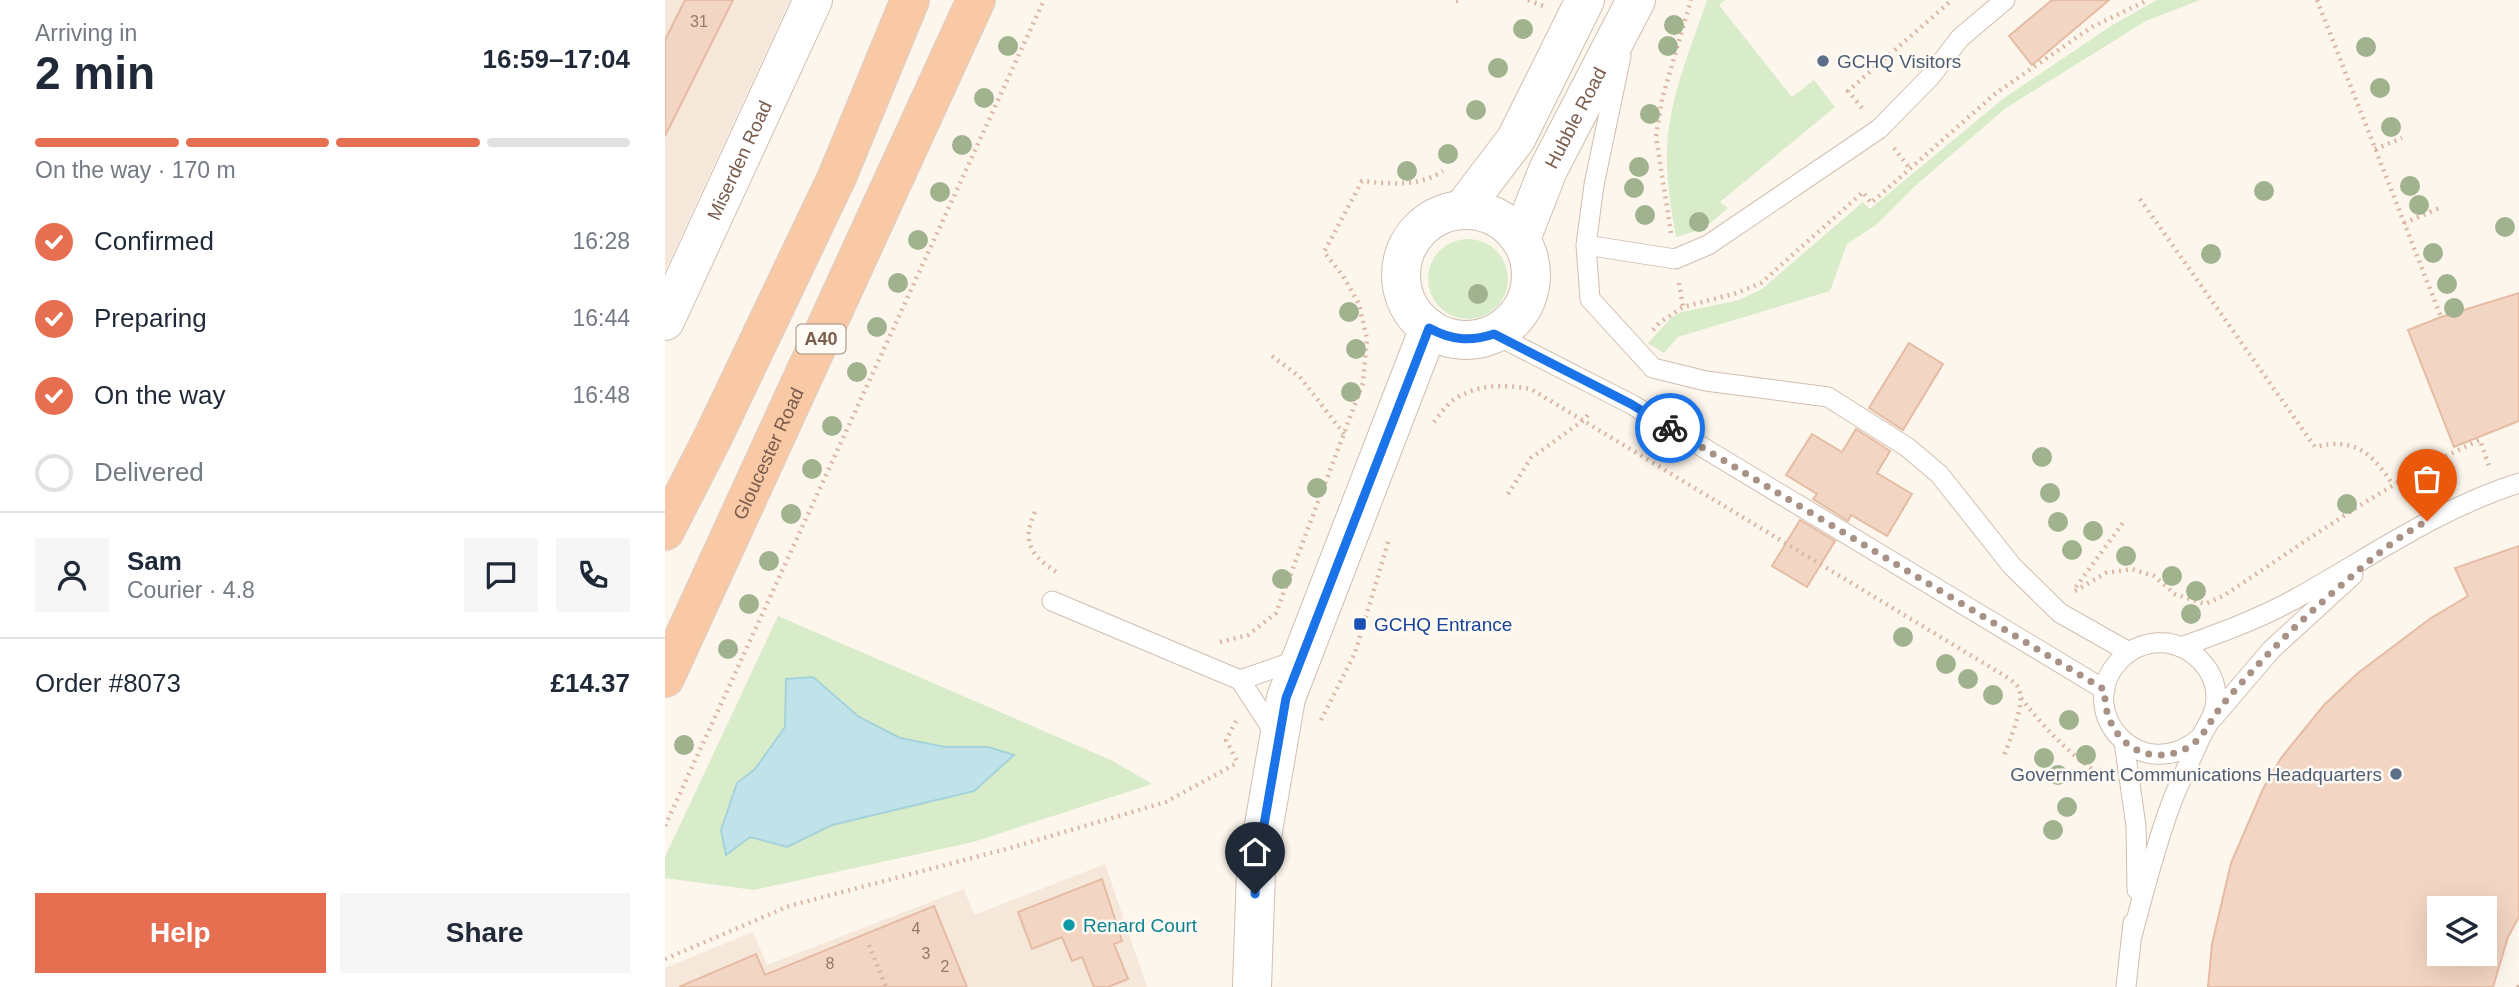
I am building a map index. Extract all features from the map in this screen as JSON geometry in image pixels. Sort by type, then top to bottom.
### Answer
[{"type":"highway","name":"A40","points":[[665,531],[838,177],[910,0]]},
{"type":"highway","name":"Gloucester Road","points":[[665,678],[976,0]]},
{"type":"street","name":"Miserden Road","points":[[665,321],[813,0]]},
{"type":"street","points":[[1461,210],[1516,139],[1585,0]]},
{"type":"street","name":"Hubble Road","points":[[1521,239],[1548,170],[1634,5]]},
{"type":"street","points":[[1461,210],[1479,211],[1495,216],[1509,226],[1521,239],[1529,259],[1531,275],[1524,305],[1511,322],[1494,334],[1478,339],[1461,340],[1444,336],[1429,328],[1415,316],[1406,301],[1402,284],[1401,266],[1411,242],[1428,222],[1443,214],[1461,210]]},
{"type":"street","points":[[1252,987],[1256,871],[1286,698],[1429,328]]},
{"type":"lane","points":[[1587,245],[1675,259],[1708,245],[1879,129],[1931,76],[1960,38],[2005,0]]},
{"type":"lane","points":[[1634,5],[1594,185],[1587,245],[1590,299],[1653,368],[1706,381],[1828,397],[1907,447],[1938,474],[2012,565],[2060,613],[2129,652]]},
{"type":"lane","points":[[1494,334],[1631,404],[2105,690]]},
{"type":"lane","points":[[2132,936],[2172,801],[2201,737],[2213,718],[2272,649],[2304,617],[2382,549],[2427,521],[2498,489],[2519,483]]},
{"type":"lane","points":[[2181,647],[2240,626],[2293,600],[2382,549]]},
{"type":"lane","points":[[1052,601],[1240,680],[1279,739]]},
{"type":"lane","points":[[2201,737],[2186,749],[2158,755],[2140,751],[2124,742],[2109,723],[2104,702],[2105,690],[2113,669],[2129,652],[2149,644],[2181,647],[2201,660],[2209,671],[2216,694],[2213,718]]},
{"type":"lane","points":[[1240,680],[1301,659]]},
{"type":"lane","points":[[2124,742],[2136,826],[2137,888],[2126,987]]},
{"type":"path","points":[[665,826],[1044,0]]},
{"type":"path","points":[[1528,0],[1547,8],[1550,0]]},
{"type":"path","points":[[1683,307],[1656,137],[1662,99],[1691,0]]},
{"type":"path","points":[[1849,91],[1952,0]]},
{"type":"path","points":[[1636,351],[1659,323],[1683,307],[1737,293],[1761,283],[1863,192],[1871,203],[1996,93],[2092,27],[2148,0]]},
{"type":"path","points":[[2317,0],[2441,317]]},
{"type":"path","points":[[2375,149],[2402,138]]},
{"type":"path","points":[[1216,642],[1248,635],[1276,613],[1363,383],[1367,339],[1359,304],[1343,276],[1324,252],[1362,181],[1402,186],[1444,170]]},
{"type":"path","points":[[2140,198],[2315,447],[2330,443],[2350,444],[2366,452],[2381,467],[2393,485]]},
{"type":"path","points":[[2404,223],[2442,208]]},
{"type":"path","points":[[1272,356],[1300,377],[1372,471]]},
{"type":"path","points":[[1428,429],[1451,401],[1476,389],[1505,384],[1531,389],[2010,679],[2047,730],[2073,757],[2103,777],[2130,786]]},
{"type":"path","points":[[1508,494],[1531,458],[1584,420],[1605,393]]},
{"type":"path","points":[[2125,520],[2074,591],[2106,573],[2132,569],[2154,576],[2175,594],[2205,604],[2223,596],[2393,485],[2480,440],[2498,489]]},
{"type":"path","points":[[1035,512],[1027,531],[1031,546],[1043,564],[1063,577]]},
{"type":"path","points":[[1318,725],[1355,653],[1391,534]]},
{"type":"path","points":[[2018,687],[2020,678],[2037,649]]},
{"type":"path","points":[[2003,758],[2021,697]]},
{"type":"path","points":[[665,959],[789,906],[1010,848],[1165,802],[1238,763]]},
{"type":"path","points":[[869,945],[886,987]]},
{"type":"shaded area","points":[[665,0],[790,0],[665,271]]},
{"type":"shaded area","points":[[1105,864],[1147,987],[665,987],[665,968],[753,932],[767,965],[964,889],[974,915]]},
{"type":"green space","points":[[1707,0],[1725,0],[1719,5],[1792,97],[1814,80],[1835,107],[1720,202],[1728,208],[1703,229],[1676,237],[1667,173],[1668,132],[1681,74]]},
{"type":"green space","points":[[2157,0],[2200,0],[2146,21],[2006,108],[1916,185],[1876,225],[1847,244],[1830,291],[1678,337],[1664,353],[1648,343],[1672,317],[1682,312],[1739,300],[1762,289],[1863,202],[1870,209],[2004,98],[2114,24]]},
{"type":"green space","points":[[1468,239],[1483,242],[1496,251],[1505,264],[1508,279],[1505,294],[1496,307],[1483,316],[1468,319],[1453,316],[1440,307],[1431,294],[1428,279],[1431,264],[1440,251],[1453,242]]},
{"type":"green space","points":[[778,616],[1111,760],[1152,784],[973,842],[754,890],[665,878],[665,857]]},
{"type":"water","points":[[813,677],[859,717],[900,738],[945,747],[988,747],[1014,755],[974,791],[832,825],[787,847],[750,837],[726,855],[721,830],[737,783],[755,769],[785,727],[786,679]]},
{"type":"building","points":[[685,0],[733,0],[665,136],[665,40]]},
{"type":"building","points":[[2052,0],[2109,0],[2032,65],[2009,36]]},
{"type":"building","points":[[2519,293],[2519,421],[2454,447],[2408,330]]},
{"type":"building","points":[[1909,343],[1943,364],[1903,430],[1869,408]]},
{"type":"building","points":[[1856,429],[1890,451],[1877,473],[1912,494],[1887,536],[1851,515],[1848,521],[1813,499],[1817,494],[1786,475],[1812,434],[1842,452]]},
{"type":"building","points":[[1800,520],[1835,541],[1807,587],[1772,566]]},
{"type":"building","name":"Government Communications Headquarters","points":[[2519,546],[2519,917],[2508,937],[2493,987],[2208,987],[2212,944],[2231,863],[2263,789],[2281,758],[2324,705],[2358,673],[2431,618],[2468,596],[2455,568]]},
{"type":"building","name":"Renard Court","points":[[1102,879],[1122,941],[1114,944],[1128,979],[1108,987],[1094,987],[1082,957],[1072,961],[1062,937],[1032,949],[1018,912]]},
{"type":"building","points":[[934,906],[967,987],[679,987],[756,954],[765,975]]},
{"type":"way so far","points":[[1670,428],[2105,690],[2106,713],[2116,733],[2131,747],[2158,755],[2186,749],[2201,737],[2245,678],[2304,617],[2382,549],[2427,521]]},
{"type":"place","name":"GCHQ Visitors","points":[[1823,61]]},
{"type":"place","name":"GCHQ Entrance","points":[[1360,624]]},
{"type":"place","name":"Government Communications Headquarters","points":[[2396,774]]},
{"type":"place","name":"Renard Court","points":[[1069,925]]},
{"type":"route","points":[[1255,894],[1256,871],[1286,698],[1429,328],[1444,336],[1461,340],[1494,334],[1631,404],[1670,428]]}]
